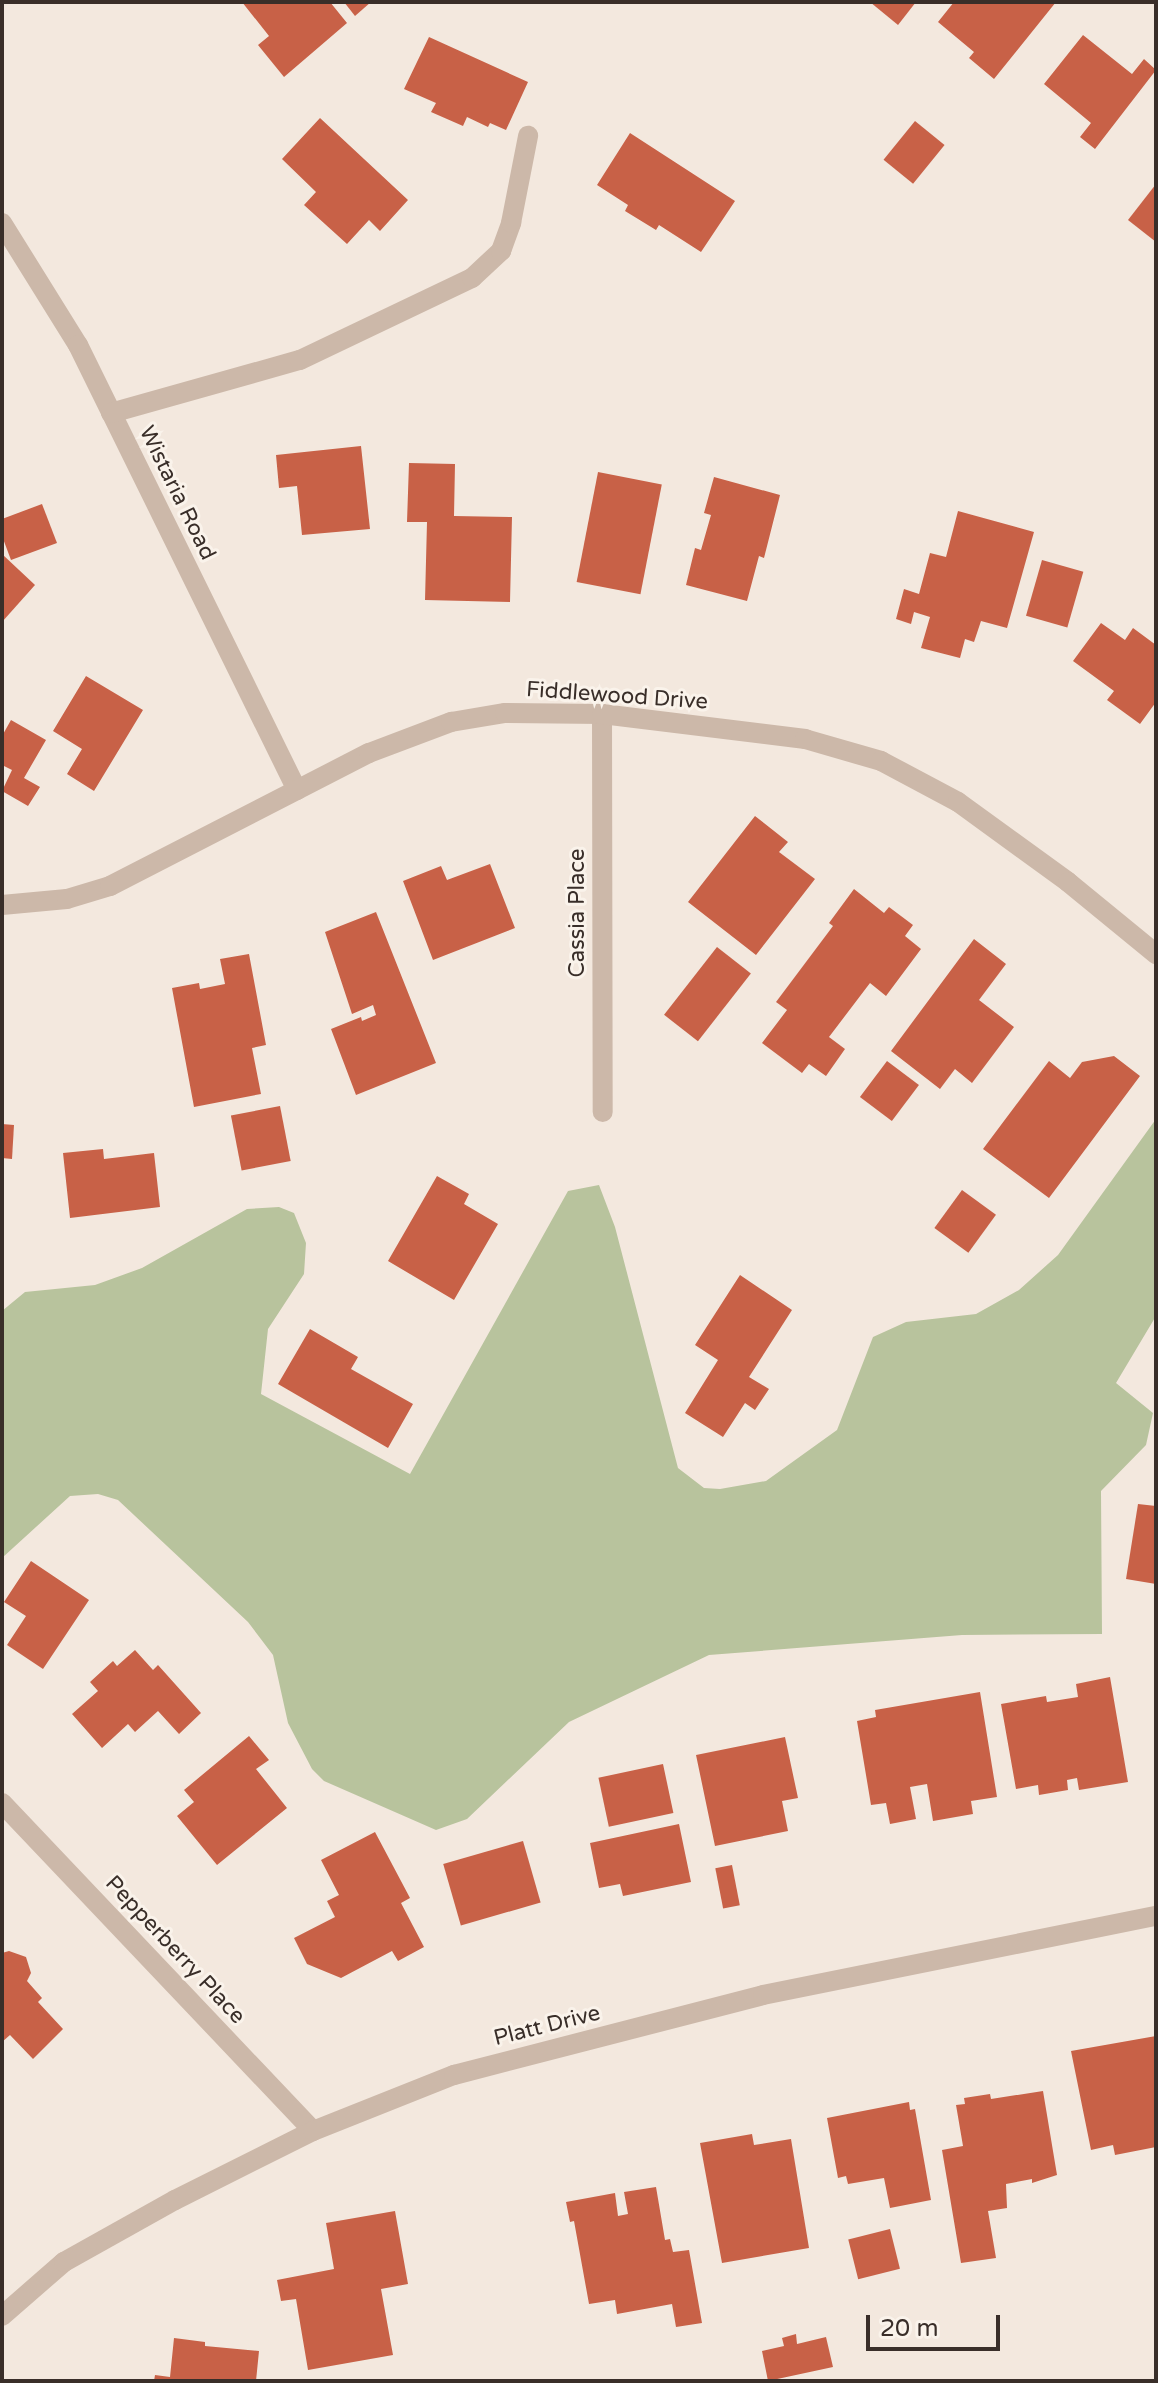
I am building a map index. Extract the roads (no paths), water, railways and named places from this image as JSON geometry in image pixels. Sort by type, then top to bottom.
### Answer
[{"type":"street","points":[[111,413],[300,360],[472,278],[501,251],[511,223],[528,136]]},
{"type":"street","name":"Wistaria Road","points":[[2,223],[78,345],[297,790]]},
{"type":"street","name":"Fiddlewood Drive","points":[[2,905],[67,899],[110,886],[369,753],[451,722],[505,713],[602,714],[805,739],[881,761],[958,802],[1068,882],[1156,954]]},
{"type":"street","name":"Cassia Place","points":[[602,714],[603,1112]]},
{"type":"street","name":"Pepperberry Place","points":[[2,1803],[313,2131]]},
{"type":"street","name":"Platt Drive","points":[[2,2316],[64,2262],[175,2200],[313,2131],[454,2075],[763,1995],[1156,1916]]}]
